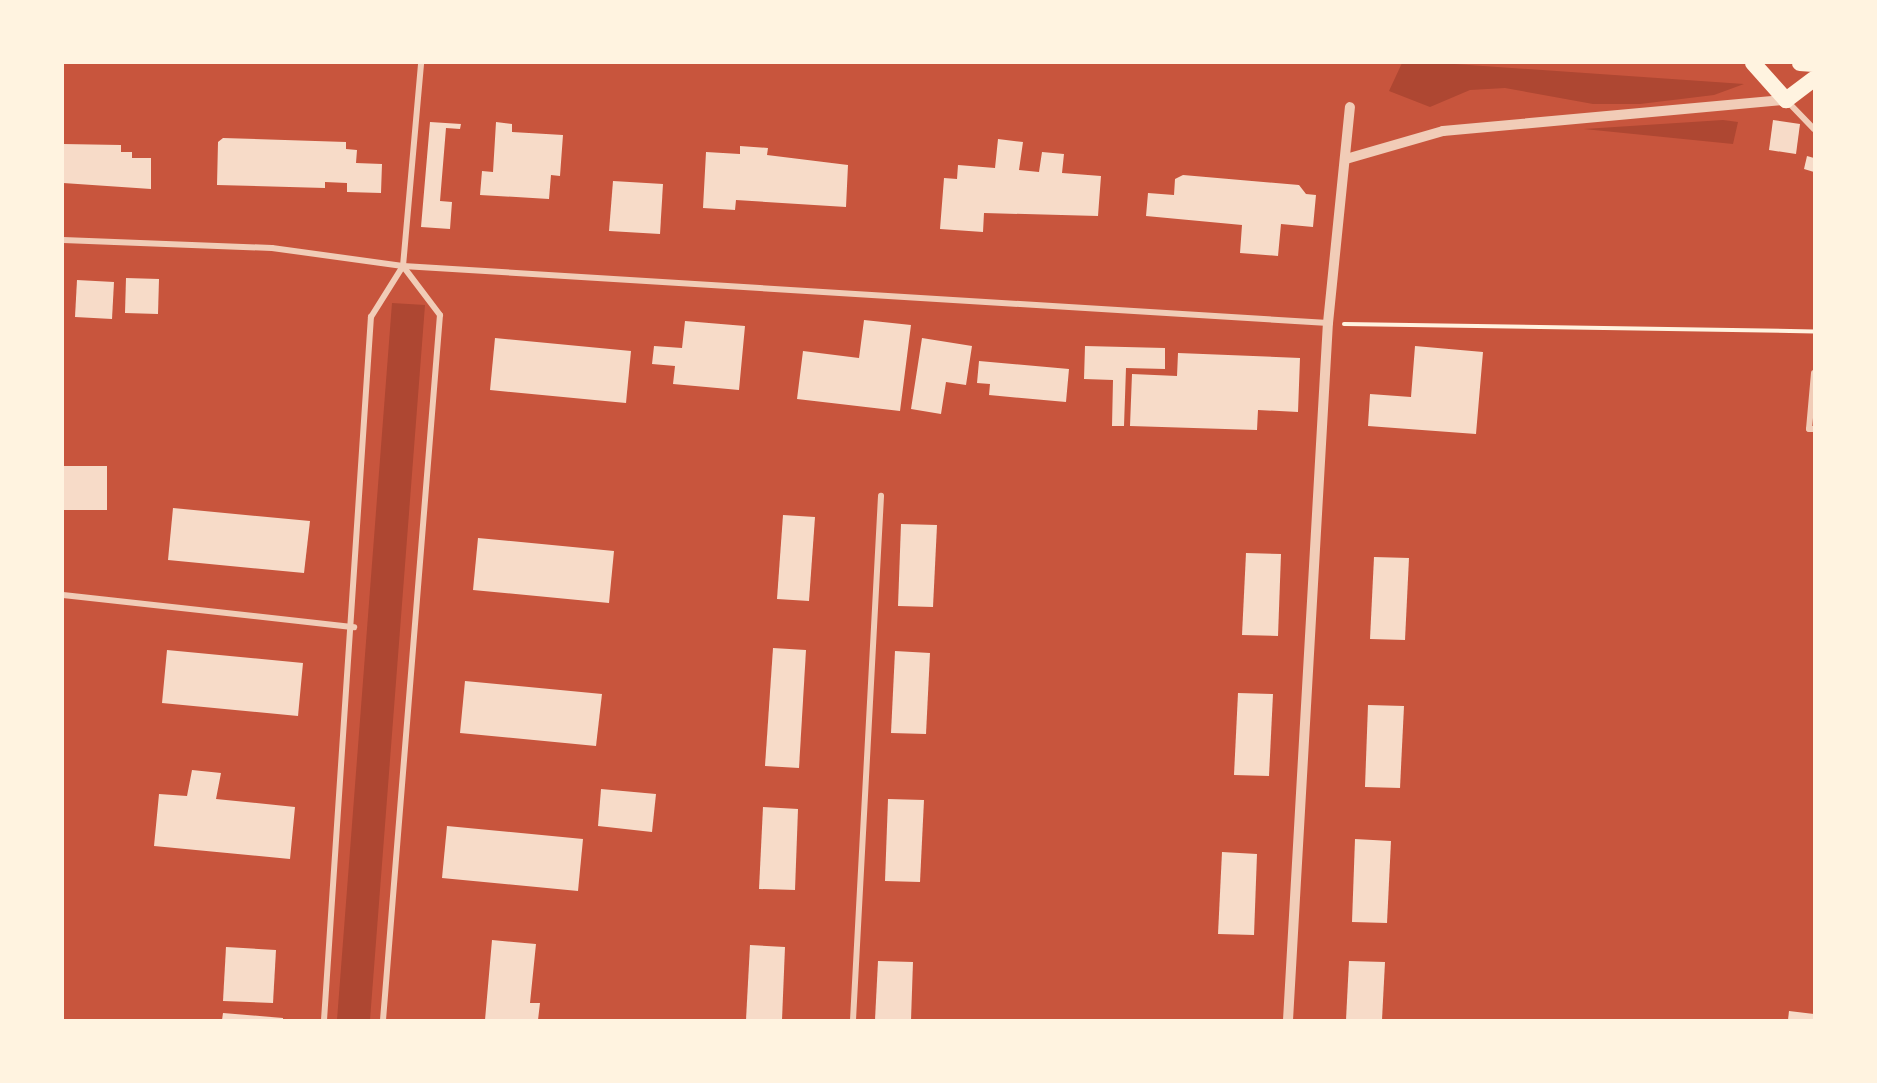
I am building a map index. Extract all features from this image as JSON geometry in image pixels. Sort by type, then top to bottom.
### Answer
[{"type":"highway","points":[[1753,63],[1786,100],[1814,79]]},
{"type":"highway","points":[[1800,63],[1814,64]]},
{"type":"street","points":[[324,1020],[354,627],[371,317],[403,266],[421,63]]},
{"type":"street","points":[[1346,159],[1443,131],[1786,100],[1814,129]]},
{"type":"street","points":[[1288,1020],[1328,323],[1350,107]]},
{"type":"street","points":[[63,240],[272,248],[403,266],[1328,323]]},
{"type":"street","points":[[383,1020],[440,315],[403,266]]},
{"type":"street","points":[[1814,373],[1809,429],[1814,429]]},
{"type":"street","points":[[853,1020],[881,496]]},
{"type":"street","points":[[63,595],[354,627]]},
{"type":"path","points":[[1328,323],[1814,331]]},
{"type":"shaded area","points":[[1402,63],[1440,63],[1744,84],[1714,95],[1640,104],[1593,104],[1505,88],[1470,90],[1430,107],[1389,91]]},
{"type":"shaded area","points":[[1723,120],[1738,122],[1733,144],[1584,129]]},
{"type":"shaded area","points":[[392,303],[425,305],[370,1020],[337,1020]]},
{"type":"building","points":[[1773,120],[1800,124],[1796,154],[1769,150]]},
{"type":"building","points":[[430,122],[461,124],[460,129],[446,128],[440,201],[452,202],[450,229],[421,227]]},
{"type":"building","points":[[496,122],[512,124],[512,132],[563,135],[560,176],[551,175],[549,199],[480,195],[482,171],[493,172]]},
{"type":"building","points":[[223,138],[346,142],[346,149],[357,150],[356,163],[382,164],[381,193],[347,192],[347,183],[325,182],[325,188],[217,185],[218,142]]},
{"type":"building","points":[[998,139],[1023,142],[1019,170],[1039,172],[1042,152],[1064,154],[1062,173],[1101,176],[1098,216],[984,213],[983,232],[940,229],[944,178],[957,179],[958,165],[995,168]]},
{"type":"building","points":[[63,144],[121,145],[121,152],[132,152],[132,158],[151,158],[151,189],[63,183]]},
{"type":"building","points":[[740,146],[768,148],[767,155],[848,165],[846,207],[736,200],[735,210],[703,208],[706,152],[740,154]]},
{"type":"building","points":[[1807,156],[1814,158],[1814,172],[1804,169]]},
{"type":"building","points":[[1183,175],[1299,185],[1306,194],[1316,195],[1313,227],[1281,224],[1278,256],[1240,253],[1242,225],[1146,216],[1148,193],[1174,195],[1175,179]]},
{"type":"building","points":[[613,181],[663,184],[660,234],[609,231]]},
{"type":"building","points":[[126,278],[159,279],[158,314],[125,313]]},
{"type":"building","points":[[77,280],[114,282],[112,319],[75,317]]},
{"type":"building","points":[[864,320],[911,325],[900,411],[797,399],[803,351],[859,358]]},
{"type":"building","points":[[685,321],[745,326],[739,390],[673,384],[675,366],[652,364],[654,346],[682,348]]},
{"type":"building","points":[[495,338],[631,351],[626,403],[490,390]]},
{"type":"building","points":[[922,338],[972,346],[966,385],[946,382],[941,414],[911,409]]},
{"type":"building","points":[[1085,346],[1165,348],[1165,369],[1126,368],[1124,426],[1112,426],[1113,380],[1084,379]]},
{"type":"building","points":[[1415,346],[1483,352],[1476,434],[1368,426],[1370,394],[1411,397]]},
{"type":"building","points":[[1178,353],[1300,358],[1298,412],[1258,410],[1257,430],[1130,426],[1132,374],[1177,376]]},
{"type":"building","points":[[979,361],[1069,369],[1066,402],[989,395],[990,384],[977,383]]},
{"type":"building","points":[[63,466],[107,466],[107,510],[63,510]]},
{"type":"building","points":[[173,508],[310,521],[304,573],[168,560]]},
{"type":"building","points":[[783,515],[815,517],[809,601],[777,599]]},
{"type":"building","points":[[901,524],[937,525],[933,607],[898,606]]},
{"type":"building","points":[[478,538],[614,551],[609,603],[473,590]]},
{"type":"building","points":[[1246,553],[1281,554],[1278,636],[1242,635]]},
{"type":"building","points":[[1374,557],[1409,558],[1405,640],[1370,639]]},
{"type":"building","points":[[773,648],[806,650],[799,768],[765,766]]},
{"type":"building","points":[[167,650],[303,663],[298,716],[162,703]]},
{"type":"building","points":[[895,651],[930,653],[926,734],[891,733]]},
{"type":"building","points":[[465,681],[602,694],[596,746],[460,733]]},
{"type":"building","points":[[1238,693],[1273,694],[1269,776],[1234,775]]},
{"type":"building","points":[[1368,705],[1404,706],[1400,788],[1365,787]]},
{"type":"building","points":[[192,770],[221,773],[216,799],[295,807],[290,859],[154,846],[159,794],[187,796]]},
{"type":"building","points":[[601,789],[656,794],[652,832],[598,826]]},
{"type":"building","points":[[888,799],[924,800],[920,882],[885,881]]},
{"type":"building","points":[[763,807],[798,809],[795,890],[759,889]]},
{"type":"building","points":[[447,826],[583,839],[578,891],[442,878]]},
{"type":"building","points":[[1355,839],[1391,841],[1387,923],[1352,922]]},
{"type":"building","points":[[1222,852],[1257,854],[1254,935],[1218,934]]},
{"type":"building","points":[[492,940],[536,944],[530,1003],[540,1003],[538,1020],[485,1020]]},
{"type":"building","points":[[750,945],[785,947],[782,1020],[746,1020]]},
{"type":"building","points":[[226,947],[276,950],[273,1003],[223,1001]]},
{"type":"building","points":[[878,961],[913,962],[911,1020],[875,1020]]},
{"type":"building","points":[[1349,961],[1385,962],[1382,1020],[1346,1020]]},
{"type":"building","points":[[1789,1011],[1814,1014],[1814,1020],[1788,1020]]},
{"type":"building","points":[[223,1013],[283,1018],[283,1020],[222,1020]]}]
